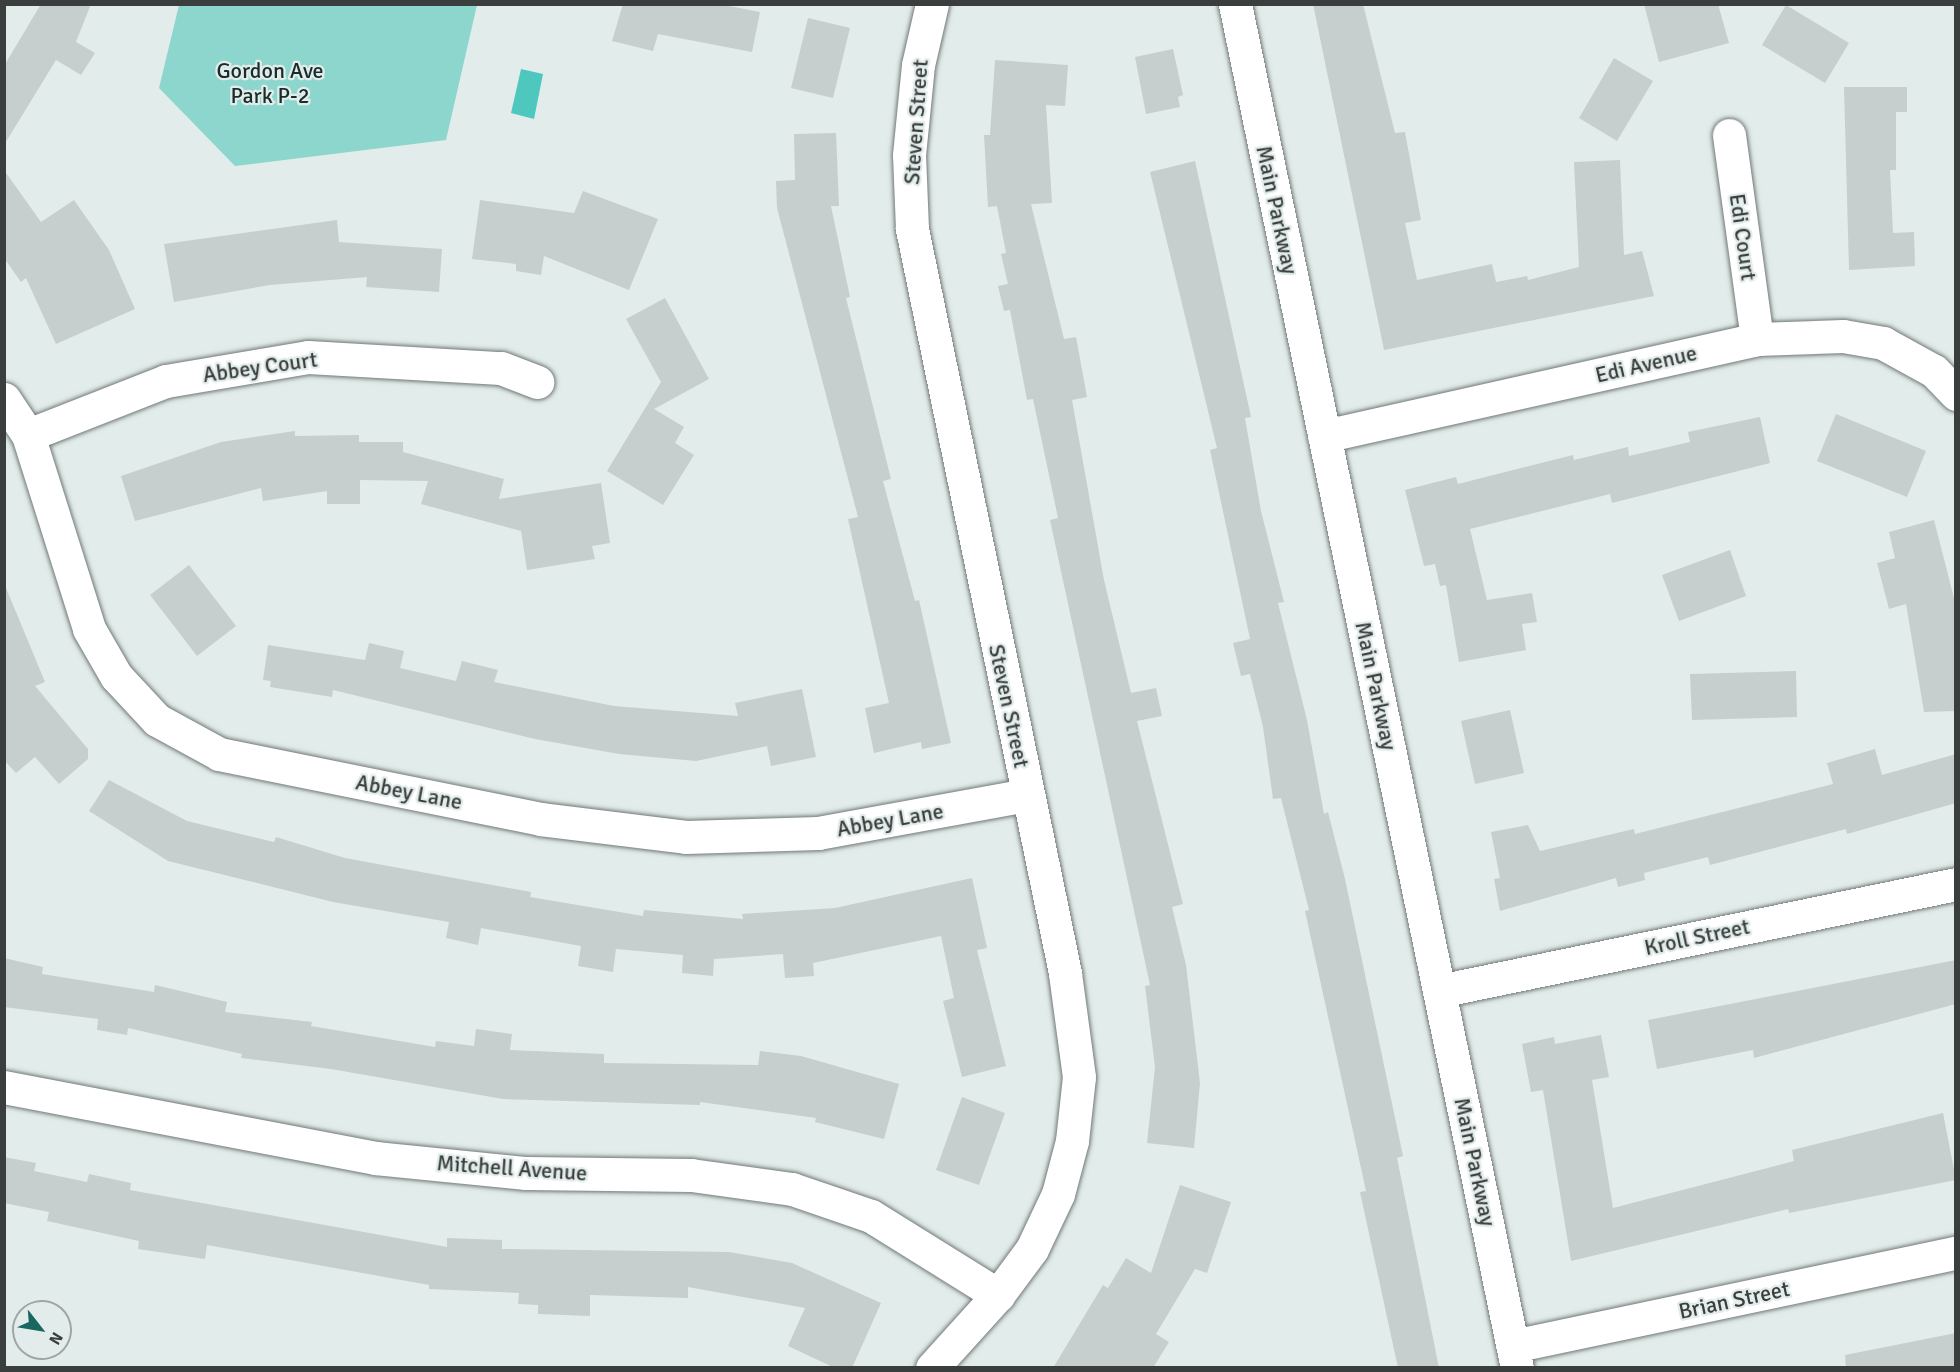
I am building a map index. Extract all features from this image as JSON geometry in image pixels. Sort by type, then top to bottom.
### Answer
[{"type":"street","name":"Steven Street","points":[[932,4],[918,65],[909,155],[912,229],[1065,973],[1079,1077],[1072,1141],[1058,1194],[1032,1249],[998,1296],[932,1368]]},
{"type":"street","name":"Main Parkway","points":[[1235,4],[1515,1357]]},
{"type":"street","name":"Edi Court","points":[[1729,135],[1757,339]]},
{"type":"street","name":"Edi Avenue","points":[[1324,436],[1757,339],[1843,336],[1883,343],[1934,371],[1956,394]]},
{"type":"street","name":"Abbey Court","points":[[28,435],[166,381],[308,357],[501,368],[537,382]]},
{"type":"street","name":"Abbey Lane","points":[[4,399],[28,435],[88,629],[116,676],[157,720],[219,754],[540,819],[686,837],[818,833],[1027,795]]},
{"type":"street","name":"Kroll Street","points":[[1439,991],[1956,884]]},
{"type":"street","name":"Mitchell Avenue","points":[[4,1087],[375,1158],[526,1173],[691,1175],[792,1189],[871,1216],[998,1296]]},
{"type":"street","name":"Brian Street","points":[[1515,1357],[1956,1253]]},
{"type":"green space","name":"Gordon Ave Park P-2","points":[[179,5],[477,5],[446,140],[235,166],[159,88]]},
{"type":"shaded area","points":[[521,69],[543,74],[534,119],[511,113]]},
{"type":"building","points":[[41,4],[91,4],[76,42],[95,53],[81,75],[56,60],[4,145],[4,66]]},
{"type":"building","points":[[623,4],[719,4],[760,12],[752,52],[658,34],[653,51],[612,41]]},
{"type":"building","points":[[1313,4],[1363,4],[1395,133],[1405,132],[1421,220],[1405,223],[1417,280],[1492,264],[1496,282],[1527,276],[1528,280],[1579,267],[1574,162],[1620,160],[1624,255],[1642,251],[1654,296],[1384,350]]},
{"type":"building","points":[[1644,4],[1718,4],[1729,43],[1659,62]]},
{"type":"building","points":[[1786,5],[1849,43],[1825,83],[1762,45]]},
{"type":"building","points":[[808,18],[850,28],[833,98],[791,88]]},
{"type":"building","points":[[1173,49],[1183,95],[1178,97],[1180,107],[1146,114],[1135,57]]},
{"type":"building","points":[[1614,58],[1653,81],[1617,141],[1579,118]]},
{"type":"building","points":[[995,60],[1068,65],[1065,106],[1046,105],[1052,203],[1031,204],[1064,339],[1076,337],[1087,397],[1072,400],[1104,580],[1131,693],[1156,688],[1162,716],[1137,721],[1183,904],[1172,907],[1186,965],[1200,1083],[1194,1148],[1147,1143],[1155,1067],[1145,986],[1150,985],[1050,520],[1058,518],[1033,399],[1027,400],[1010,310],[1004,311],[998,286],[1008,284],[1001,254],[1006,253],[997,206],[988,207],[984,135],[990,135]]},
{"type":"building","points":[[1844,87],[1907,87],[1907,112],[1896,112],[1896,170],[1890,170],[1893,233],[1914,232],[1915,266],[1849,270]]},
{"type":"building","points":[[836,133],[839,206],[831,206],[850,297],[846,298],[891,479],[883,481],[915,601],[919,600],[951,743],[922,749],[921,742],[874,753],[865,708],[889,703],[848,519],[858,517],[777,208],[776,181],[795,180],[794,134]]},
{"type":"building","points":[[1195,161],[1251,417],[1245,418],[1261,511],[1284,602],[1278,603],[1307,720],[1324,814],[1328,812],[1345,879],[1403,1156],[1397,1158],[1439,1368],[1398,1368],[1360,1192],[1366,1191],[1305,911],[1309,910],[1281,798],[1273,799],[1263,727],[1250,674],[1241,676],[1233,643],[1250,639],[1210,450],[1217,448],[1150,172]]},
{"type":"building","points":[[4,170],[41,222],[74,200],[109,250],[135,309],[56,344],[26,278],[21,282],[4,258]]},
{"type":"building","points":[[583,191],[658,219],[629,290],[544,256],[541,275],[516,271],[516,264],[472,259],[480,200],[574,213]]},
{"type":"building","points":[[337,220],[339,242],[442,249],[439,292],[366,287],[367,277],[270,285],[174,302],[164,244]]},
{"type":"building","points":[[665,298],[709,379],[654,409],[684,427],[675,443],[694,455],[663,505],[607,471],[661,382],[626,319]]},
{"type":"building","points":[[1836,414],[1926,451],[1907,497],[1817,461]]},
{"type":"building","points":[[1760,417],[1770,463],[1612,503],[1610,494],[1470,529],[1487,600],[1532,593],[1537,622],[1522,624],[1526,650],[1459,662],[1446,585],[1440,586],[1435,564],[1424,566],[1405,490],[1456,477],[1458,484],[1573,455],[1574,460],[1628,447],[1629,456],[1690,442],[1688,432]]},
{"type":"building","points":[[295,431],[295,436],[359,435],[359,442],[403,442],[403,452],[504,479],[499,499],[601,483],[610,543],[592,546],[595,559],[527,570],[521,531],[421,504],[428,481],[360,480],[360,504],[327,504],[327,491],[263,501],[261,488],[135,521],[121,476],[221,442]]},
{"type":"building","points":[[1934,520],[1956,606],[1956,711],[1924,712],[1906,604],[1889,609],[1877,563],[1895,558],[1889,532]]},
{"type":"building","points":[[1730,550],[1746,596],[1679,621],[1662,575]]},
{"type":"building","points":[[189,565],[236,626],[197,656],[150,595]]},
{"type":"building","points":[[4,583],[45,682],[35,686],[88,749],[88,759],[59,784],[35,757],[16,773],[4,760]]},
{"type":"building","points":[[369,643],[404,651],[400,668],[456,681],[462,661],[498,670],[494,682],[614,706],[738,716],[735,703],[802,689],[816,757],[771,766],[767,746],[696,761],[619,754],[535,739],[333,690],[332,697],[270,687],[271,681],[263,680],[268,645],[365,660]]},
{"type":"building","points":[[1796,671],[1797,717],[1692,720],[1690,674]]},
{"type":"building","points":[[1510,710],[1524,773],[1475,784],[1461,721]]},
{"type":"building","points":[[1875,749],[1882,775],[1956,754],[1956,803],[1847,834],[1846,829],[1710,865],[1708,857],[1644,873],[1645,880],[1618,887],[1616,878],[1500,911],[1494,879],[1500,878],[1491,832],[1528,825],[1540,851],[1634,829],[1635,834],[1833,784],[1827,763]]},
{"type":"building","points":[[109,780],[187,821],[274,842],[276,837],[345,858],[531,892],[530,897],[643,916],[644,910],[743,919],[742,914],[835,908],[972,878],[987,948],[977,950],[1006,1066],[962,1077],[943,1001],[954,998],[941,936],[813,963],[814,976],[785,978],[783,954],[714,959],[713,976],[682,973],[683,955],[616,949],[613,972],[578,966],[581,946],[481,928],[478,945],[446,938],[449,922],[333,902],[168,861],[89,811]]},
{"type":"building","points":[[4,958],[43,967],[42,974],[154,992],[155,985],[227,1002],[225,1012],[312,1022],[311,1026],[435,1047],[436,1041],[474,1046],[476,1029],[512,1034],[510,1050],[604,1054],[604,1063],[758,1065],[760,1051],[801,1056],[899,1084],[884,1139],[815,1122],[816,1118],[700,1102],[700,1105],[503,1099],[331,1069],[241,1058],[242,1054],[128,1028],[127,1035],[97,1030],[98,1019],[4,1007]]},
{"type":"building","points":[[1956,960],[1956,1004],[1754,1058],[1753,1050],[1657,1069],[1648,1020]]},
{"type":"building","points":[[1601,1035],[1609,1077],[1592,1080],[1613,1208],[1794,1161],[1792,1150],[1943,1113],[1956,1180],[1789,1213],[1788,1209],[1571,1261],[1543,1090],[1531,1092],[1522,1044],[1554,1037],[1555,1044]]},
{"type":"building","points":[[962,1097],[1005,1113],[979,1185],[936,1170]]},
{"type":"building","points":[[4,1157],[36,1163],[34,1171],[87,1182],[89,1174],[131,1183],[130,1190],[447,1247],[447,1238],[502,1240],[502,1249],[729,1252],[792,1263],[881,1303],[852,1368],[835,1368],[788,1346],[805,1308],[688,1287],[688,1298],[590,1295],[590,1316],[538,1314],[538,1305],[518,1304],[519,1293],[429,1289],[429,1285],[207,1245],[205,1259],[138,1249],[139,1241],[47,1221],[49,1212],[4,1203]]},
{"type":"building","points":[[1180,1185],[1231,1202],[1207,1273],[1195,1269],[1156,1334],[1169,1342],[1153,1368],[1053,1368],[1103,1285],[1108,1288],[1126,1258],[1151,1273]]},
{"type":"building","points":[[1956,1333],[1956,1368],[1846,1368],[1845,1355]]}]
